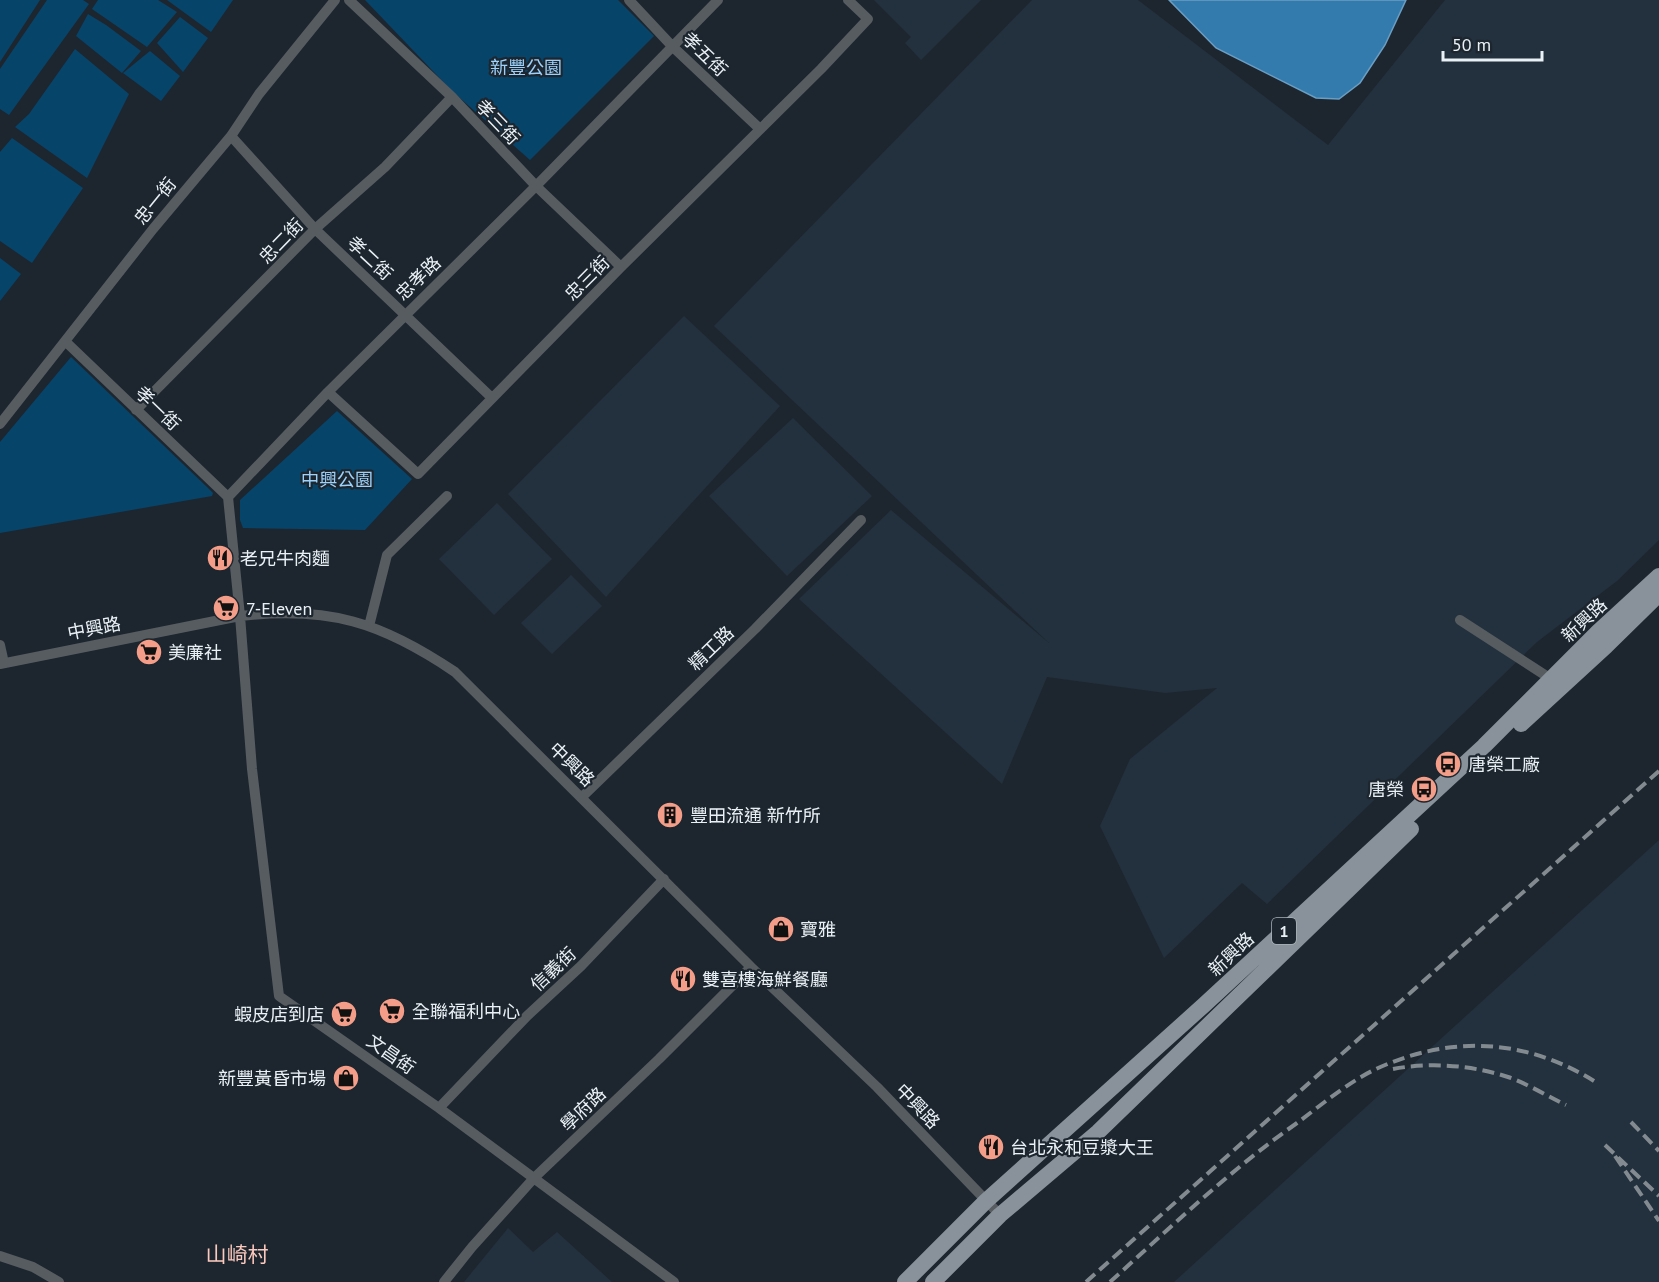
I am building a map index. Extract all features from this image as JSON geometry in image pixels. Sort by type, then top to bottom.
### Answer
[{"type":"main road","name":"新興路","points":[[905,1282],[986,1201],[1204,1005],[1484,746],[1659,576]]},
{"type":"main road","name":"新興路","points":[[933,1282],[1000,1215],[1098,1132],[1488,754],[1659,594]]},
{"type":"street","name":"忠一街","points":[[0,424],[153,229],[231,136],[259,94],[334,0]]},
{"type":"street","name":"孝三街","points":[[349,0],[452,97],[536,186],[621,267]]},
{"type":"street","name":"孝五街","points":[[629,0],[672,46],[760,129]]},
{"type":"street","name":"忠孝路","points":[[228,497],[328,392],[536,186],[718,0]]},
{"type":"street","name":"忠三街","points":[[328,392],[418,474],[868,19],[848,0]]},
{"type":"street","name":"忠二街","points":[[136,410],[315,229],[386,167],[452,97]]},
{"type":"street","name":"孝二街","points":[[231,136],[315,229],[492,398]]},
{"type":"street","name":"孝一街","points":[[66,342],[228,497]]},
{"type":"street","points":[[369,626],[387,555],[447,496]]},
{"type":"street","points":[[228,497],[240,616]]},
{"type":"street","name":"精工路","points":[[582,797],[755,629],[861,520]]},
{"type":"street","name":"中興路","points":[[2,663],[240,616],[269,613],[312,613],[345,619],[369,626],[412,645],[455,672],[751,967],[877,1087],[1000,1215]]},
{"type":"street","name":"文昌街","points":[[240,616],[253,781],[279,996],[439,1108],[675,1282]]},
{"type":"street","points":[[1460,620],[1551,679]]},
{"type":"street","points":[[0,645],[2,663]]},
{"type":"street","name":"信義街","points":[[439,1108],[664,879]]},
{"type":"street","name":"學府路","points":[[444,1282],[534,1178],[659,1059],[751,967]]},
{"type":"street","points":[[0,1256],[33,1268],[59,1282]]},
{"type":"shaded area","points":[[874,0],[981,0],[921,60],[905,43],[911,37]]},
{"type":"shaded area","points":[[1032,0],[1138,0],[1328,145],[1445,0],[1659,0],[1659,540],[1617,581],[1537,642],[1267,904],[1242,883],[1164,958],[1100,826],[1130,759],[1217,688],[1165,693],[1047,677],[1002,784],[799,599],[891,510],[1049,643],[714,326]]},
{"type":"shaded area","points":[[1169,0],[1406,0],[1385,45],[1360,83],[1339,99],[1316,98],[1216,48]]},
{"type":"shaded area","points":[[684,316],[780,406],[606,597],[508,494]]},
{"type":"shaded area","points":[[793,418],[872,496],[787,576],[709,496]]},
{"type":"shaded area","points":[[497,503],[552,559],[494,615],[439,559]]},
{"type":"shaded area","points":[[571,575],[602,606],[552,654],[521,623]]},
{"type":"shaded area","points":[[1659,840],[1659,1282],[1174,1282]]},
{"type":"shaded area","points":[[508,1228],[533,1252],[557,1232],[612,1282],[464,1282]]},
{"type":"green space","points":[[0,0],[40,0],[0,62]]},
{"type":"green space","points":[[47,0],[83,0],[89,4],[9,115],[0,109],[0,69]]},
{"type":"green space","points":[[98,0],[158,0],[177,12],[147,47],[92,9]]},
{"type":"green space","points":[[167,0],[233,0],[211,32]]},
{"type":"green space","name":"新豐公園","points":[[365,0],[618,0],[654,36],[530,160],[452,91]]},
{"type":"green space","points":[[88,14],[141,51],[122,73],[76,36]]},
{"type":"green space","points":[[180,17],[208,38],[183,72],[157,43]]},
{"type":"green space","points":[[75,49],[129,94],[87,178],[15,127],[29,114]]},
{"type":"green space","points":[[150,51],[180,76],[161,101],[123,73]]},
{"type":"green space","points":[[12,138],[83,188],[32,263],[0,241],[0,152]]},
{"type":"green space","points":[[0,258],[21,274],[0,301]]},
{"type":"green space","points":[[71,357],[207,487],[213,493],[212,496],[0,533],[0,442]]},
{"type":"green space","name":"中興公園","points":[[337,411],[412,479],[365,530],[243,528],[240,520],[240,500]]},
{"type":"railway","points":[[1086,1282],[1659,771]]},
{"type":"railway","points":[[1110,1282],[1248,1160],[1336,1094],[1376,1069],[1431,1050],[1487,1046],[1514,1049],[1541,1056],[1594,1081]]},
{"type":"railway","points":[[1393,1069],[1436,1065],[1480,1070],[1515,1080],[1566,1105]]},
{"type":"railway","points":[[1631,1122],[1659,1151]]},
{"type":"railway","points":[[1605,1145],[1659,1196]]},
{"type":"railway","points":[[1615,1156],[1659,1221]]},
{"type":"place","name":"老兄牛肉麵","points":[[220,558]]},
{"type":"place","name":"7-Eleven","points":[[226,608]]},
{"type":"place","name":"美廉社","points":[[149,652]]},
{"type":"place","name":"唐榮工廠","points":[[1448,764]]},
{"type":"place","name":"唐榮","points":[[1424,789]]},
{"type":"place","name":"豐田流通 新竹所","points":[[670,815]]},
{"type":"place","name":"寶雅","points":[[781,929]]},
{"type":"place","name":"雙喜樓海鮮餐廳","points":[[683,979]]},
{"type":"place","name":"全聯福利中心","points":[[392,1011]]},
{"type":"place","name":"蝦皮店到店","points":[[344,1014]]},
{"type":"place","name":"新豐黃昏市場","points":[[346,1078]]},
{"type":"place","name":"台北永和豆漿大王","points":[[991,1147]]},
{"type":"district","name":"山崎村","points":[[237,1254]]}]
